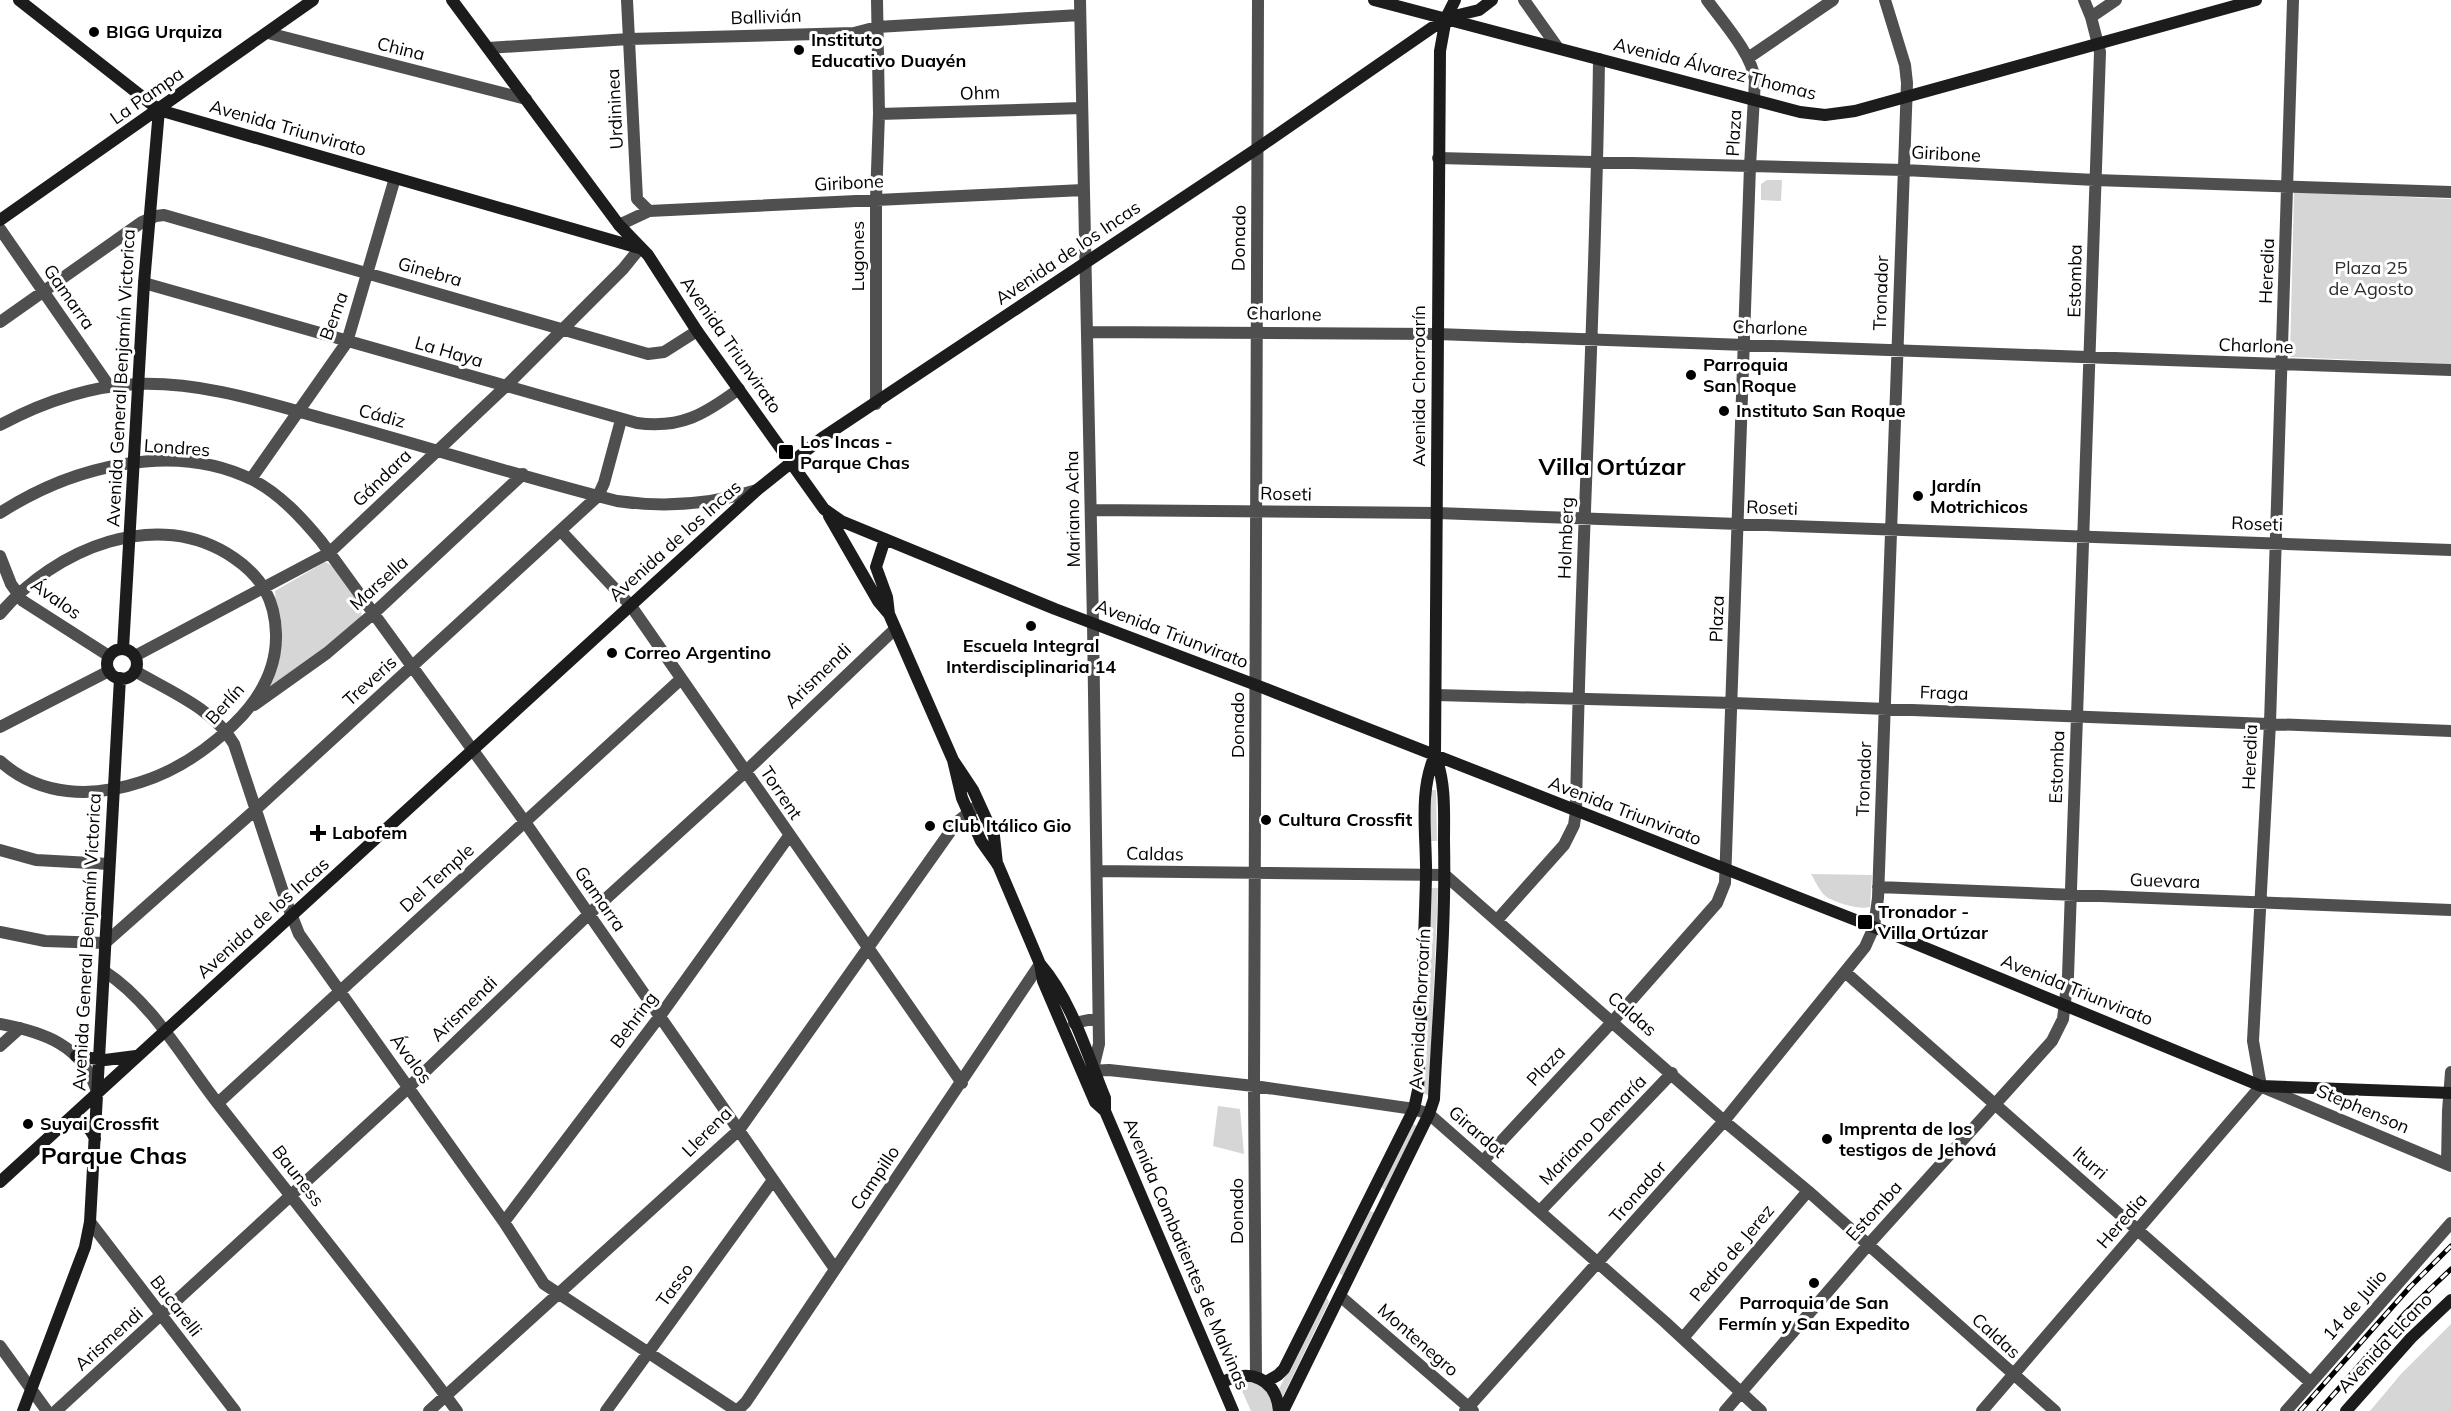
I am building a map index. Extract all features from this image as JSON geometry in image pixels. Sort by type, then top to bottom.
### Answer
[{"type":"main road","name":"Avenida Triunvirato","points":[[19,0],[159,110],[640,248],[648,255],[697,331],[824,508],[841,521],[1093,623],[1874,927],[2261,1086],[2451,1093]]},
{"type":"main road","name":"La Pampa","points":[[0,220],[313,0]]},
{"type":"main road","points":[[452,0],[619,225],[640,248]]},
{"type":"main road","name":"Avenida Álvarez Thomas","points":[[1374,0],[1800,112],[1825,115],[1855,111],[1906,95],[2256,0]]},
{"type":"main road","name":"Avenida de los Incas","points":[[1446,18],[1455,0]]},
{"type":"main road","name":"Avenida de los Incas","points":[[0,1182],[757,490],[792,461],[1258,148],[1446,18],[1479,10],[1492,0]]},
{"type":"main road","name":"Avenida Chorroarín","points":[[1261,1379],[1278,1375],[1284,1369],[1414,1109],[1418,1090],[1426,876],[1425,791],[1428,772],[1435,755],[1438,158],[1440,51],[1446,18]]},
{"type":"main road","name":"Avenida General Benjamín Victorica","points":[[123,649],[144,283],[159,110]]},
{"type":"main road","name":"Avenida Combatientes de Malvinas","points":[[824,508],[878,601],[889,614]]},
{"type":"main road","name":"Avenida Combatientes de Malvinas","points":[[885,539],[876,567],[887,597],[889,614],[954,760],[973,790],[994,836],[998,865]]},
{"type":"main road","points":[[123,649],[135,656],[137,663],[135,671],[129,677],[115,675],[107,664],[109,656],[115,650],[123,649]]},
{"type":"main road","name":"Avenida General Benjamín Victorica","points":[[23,1411],[85,1247],[90,1222],[114,790],[115,675]]},
{"type":"main road","name":"Avenida Chorroarín","points":[[1281,1411],[1340,1296],[1429,1114],[1434,1099],[1445,875],[1442,771],[1435,755]]},
{"type":"main road","name":"Avenida Combatientes de Malvinas","points":[[954,760],[960,794],[981,841],[998,865],[1040,964],[1043,981],[1088,1071]]},
{"type":"main road","name":"Avenida Combatientes de Malvinas","points":[[1040,964],[1052,978],[1074,1023],[1095,1102],[1105,1111],[1233,1411]]},
{"type":"main road","points":[[76,1056],[99,1060],[137,1056]]},
{"type":"main road","points":[[65,1123],[84,1124],[91,1130],[95,1139]]},
{"type":"main road","points":[[1371,1196],[1385,1204]]},
{"type":"main road","points":[[1324,1286],[1340,1296]]},
{"type":"main road","name":"Avenida Elcano","points":[[2346,1411],[2410,1338],[2451,1300]]},
{"type":"main road","points":[[1221,1383],[1232,1377],[1244,1375],[1261,1379],[1277,1399],[1281,1411]]},
{"type":"street","name":"Urdininea","points":[[627,0],[637,199],[649,212]]},
{"type":"street","name":"Lugones","points":[[876,404],[876,199],[879,114],[877,0]]},
{"type":"street","name":"Mariano Acha","points":[[1080,0],[1097,871],[1097,1056],[1088,1071]]},
{"type":"street","name":"Donado","points":[[1258,0],[1254,1086],[1261,1379]]},
{"type":"street","points":[[1524,0],[1558,48]]},
{"type":"street","name":"Plaza","points":[[1483,1161],[1613,1021],[1717,903],[1722,894],[1727,870],[1754,72],[1748,58],[1707,0]]},
{"type":"street","points":[[1748,58],[1833,0]]},
{"type":"street","name":"Tronador","points":[[1468,1410],[1724,1121],[1865,947],[1874,927],[1878,887],[1885,709],[1906,95],[1905,65],[1885,0]]},
{"type":"street","name":"Estomba","points":[[1725,1411],[1868,1245],[2052,1041],[2063,1019],[2066,1005],[2091,359],[2099,43],[2084,0]]},
{"type":"street","points":[[2091,17],[2116,0]]},
{"type":"street","name":"Heredia","points":[[1982,1411],[2261,1086],[2253,1041],[2270,723],[2292,0]]},
{"type":"street","name":"Ballivián","points":[[488,48],[629,39],[854,33],[877,27],[1080,15]]},
{"type":"street","name":"China","points":[[268,33],[526,99]]},
{"type":"street","name":"Holmberg","points":[[1498,919],[1564,845],[1574,825],[1576,811],[1578,698],[1598,161],[1599,59]]},
{"type":"street","name":"Ohm","points":[[879,114],[1082,108]]},
{"type":"street","name":"Giribone","points":[[1438,158],[1904,170],[2095,180],[2451,192]]},
{"type":"street","name":"Berna","points":[[250,479],[300,412],[347,342],[395,178]]},
{"type":"street","name":"Giribone","points":[[619,225],[649,212],[1083,189]]},
{"type":"street","name":"Ginebra","points":[[149,218],[164,215],[172,217],[638,351],[658,354],[672,349],[697,331]]},
{"type":"street","points":[[0,322],[149,218]]},
{"type":"street","name":"Gamarra","points":[[0,229],[110,386]]},
{"type":"street","name":"Gándara","points":[[135,656],[330,553],[506,387],[640,248]]},
{"type":"street","name":"La Haya","points":[[144,283],[621,420],[652,425],[684,421],[715,407],[739,389]]},
{"type":"street","name":"Charlone","points":[[1088,332],[1256,331],[1437,334],[2451,370]]},
{"type":"street","name":"Cádiz","points":[[0,424],[52,401],[110,386],[140,384],[200,388],[250,398],[598,496],[636,504],[678,505],[722,501],[757,490]]},
{"type":"street","name":"Treveris","points":[[105,943],[255,810],[598,496],[604,483],[621,420]]},
{"type":"street","name":"Londres","points":[[0,513],[42,490],[80,474],[135,463],[160,461],[202,465],[250,479],[289,507],[330,553]]},
{"type":"street","name":"Marsella","points":[[251,708],[327,653],[374,613],[523,474]]},
{"type":"street","name":"Roseti","points":[[1091,510],[1437,513],[2451,549]]},
{"type":"street","name":"Torrent","points":[[561,531],[631,606],[962,1083]]},
{"type":"street","name":"Berlín","points":[[0,614],[18,595],[62,562],[95,546],[130,536],[164,534],[189,538],[213,546],[255,575],[265,588],[274,611],[275,652],[264,685],[251,708],[198,754],[166,773],[114,790],[80,793],[47,788],[16,773],[0,761]]},
{"type":"street","name":"Gamarra","points":[[330,553],[525,822],[835,1269]]},
{"type":"street","name":"Ávalos","points":[[0,556],[11,584],[23,601],[109,656]]},
{"type":"street","name":"Arismendi","points":[[56,1411],[409,1087],[588,915],[745,772],[895,629]]},
{"type":"street","name":"Ávalos","points":[[135,671],[211,717],[226,731],[234,744],[299,934],[504,1222],[544,1284],[737,1411]]},
{"type":"street","points":[[0,727],[115,675]]},
{"type":"street","name":"Del Temple","points":[[218,1103],[681,679]]},
{"type":"street","name":"Fraga","points":[[1436,694],[2451,730]]},
{"type":"street","name":"Llerena","points":[[429,1411],[739,1130],[957,822],[968,811],[980,805]]},
{"type":"street","name":"Behring","points":[[504,1222],[660,1016],[789,836]]},
{"type":"street","points":[[0,850],[36,860],[109,864]]},
{"type":"street","name":"Caldas","points":[[1097,871],[1445,875],[1498,919],[1724,1121],[1808,1191],[2055,1411]]},
{"type":"street","name":"Guevara","points":[[1878,887],[2451,910]]},
{"type":"street","points":[[0,932],[45,941],[105,943]]},
{"type":"street","name":"Campillo","points":[[737,1411],[746,1402],[1040,964]]},
{"type":"street","name":"Bauness","points":[[104,971],[129,989],[164,1032],[457,1411]]},
{"type":"street","name":"Iturri","points":[[1845,972],[2310,1382]]},
{"type":"street","points":[[1074,1023],[1098,1018]]},
{"type":"street","points":[[0,1024],[48,1036],[76,1056],[89,1071],[97,1093]]},
{"type":"street","points":[[0,1046],[20,1028]]},
{"type":"street","name":"Girardot","points":[[1088,1071],[1164,1075],[1254,1086],[1414,1109],[1429,1114],[1683,1338],[1761,1411]]},
{"type":"street","points":[[2449,1165],[2448,1111],[2451,1072]]},
{"type":"street","name":"Mariano Demaría","points":[[1540,1211],[1672,1073]]},
{"type":"street","name":"Stephenson","points":[[2261,1086],[2449,1165]]},
{"type":"street","name":"Tasso","points":[[606,1411],[773,1180]]},
{"type":"street","name":"Pedro de Jerez","points":[[1683,1338],[1808,1191]]},
{"type":"street","name":"Bucarelli","points":[[90,1222],[235,1411]]},
{"type":"street","name":"14 de Julio","points":[[2286,1411],[2451,1223]]},
{"type":"street","name":"Montenegro","points":[[1340,1296],[1468,1410]]},
{"type":"street","points":[[0,1346],[47,1411]]},
{"type":"green space","points":[[1767,180],[1782,180],[1781,201],[1761,200],[1761,184]]},
{"type":"green space","name":"Plaza 25 de Agosto","points":[[2294,192],[2451,199],[2451,364],[2290,357]]},
{"type":"green space","points":[[325,562],[331,565],[362,605],[361,619],[273,689],[269,687],[277,618],[275,591]]},
{"type":"green space","points":[[1430,790],[1436,790],[1437,841],[1430,841]]},
{"type":"green space","points":[[1811,874],[1872,875],[1870,907],[1855,907],[1828,898],[1820,890]]},
{"type":"green space","points":[[1430,888],[1438,888],[1429,1096],[1422,1092]]},
{"type":"green space","points":[[1218,1106],[1240,1109],[1244,1154],[1213,1146]]},
{"type":"green space","points":[[1412,1123],[1418,1127],[1386,1191],[1381,1187]]},
{"type":"green space","points":[[1370,1211],[1375,1213],[1345,1277],[1339,1273]]},
{"type":"green space","points":[[1324,1298],[1327,1298],[1329,1302],[1282,1398],[1279,1389]]},
{"type":"green space","points":[[2451,1324],[2451,1411],[2370,1411],[2401,1374]]},
{"type":"green space","points":[[1241,1381],[1261,1384],[1270,1394],[1275,1411],[1251,1411],[1239,1384]]},
{"type":"railway","points":[[2300,1411],[2410,1287],[2451,1246]]},
{"type":"railway","points":[[2319,1411],[2406,1312],[2451,1269]]},
{"type":"place","name":"BIGG Urquiza","points":[[94,32]]},
{"type":"place","name":"Instituto Educativo Duayén","points":[[799,50]]},
{"type":"place","name":"Parroquia San Roque","points":[[1691,375]]},
{"type":"place","name":"Instituto San Roque","points":[[1724,411]]},
{"type":"place","name":"Los Incas - Parque Chas","points":[[786,452]]},
{"type":"place","name":"Jardín Motrichicos","points":[[1918,496]]},
{"type":"place","name":"Escuela Integral Interdisciplinaria 14","points":[[1031,626]]},
{"type":"place","name":"Correo Argentino","points":[[612,653]]},
{"type":"place","name":"Cultura Crossfit","points":[[1266,820]]},
{"type":"place","name":"Club Itálico Gio","points":[[930,826]]},
{"type":"place","name":"Labofem","points":[[318,833]]},
{"type":"place","name":"Tronador - Villa Ortúzar","points":[[1865,922]]},
{"type":"place","name":"Suyai Crossfit","points":[[28,1124]]},
{"type":"place","name":"Imprenta de los testigos de Jehová","points":[[1827,1139]]},
{"type":"place","name":"Parroquia de San Fermín y San Expedito","points":[[1814,1283]]},
{"type":"district","name":"Villa Ortúzar","points":[[1612,467]]},
{"type":"district","name":"Parque Chas","points":[[114,1156]]}]
